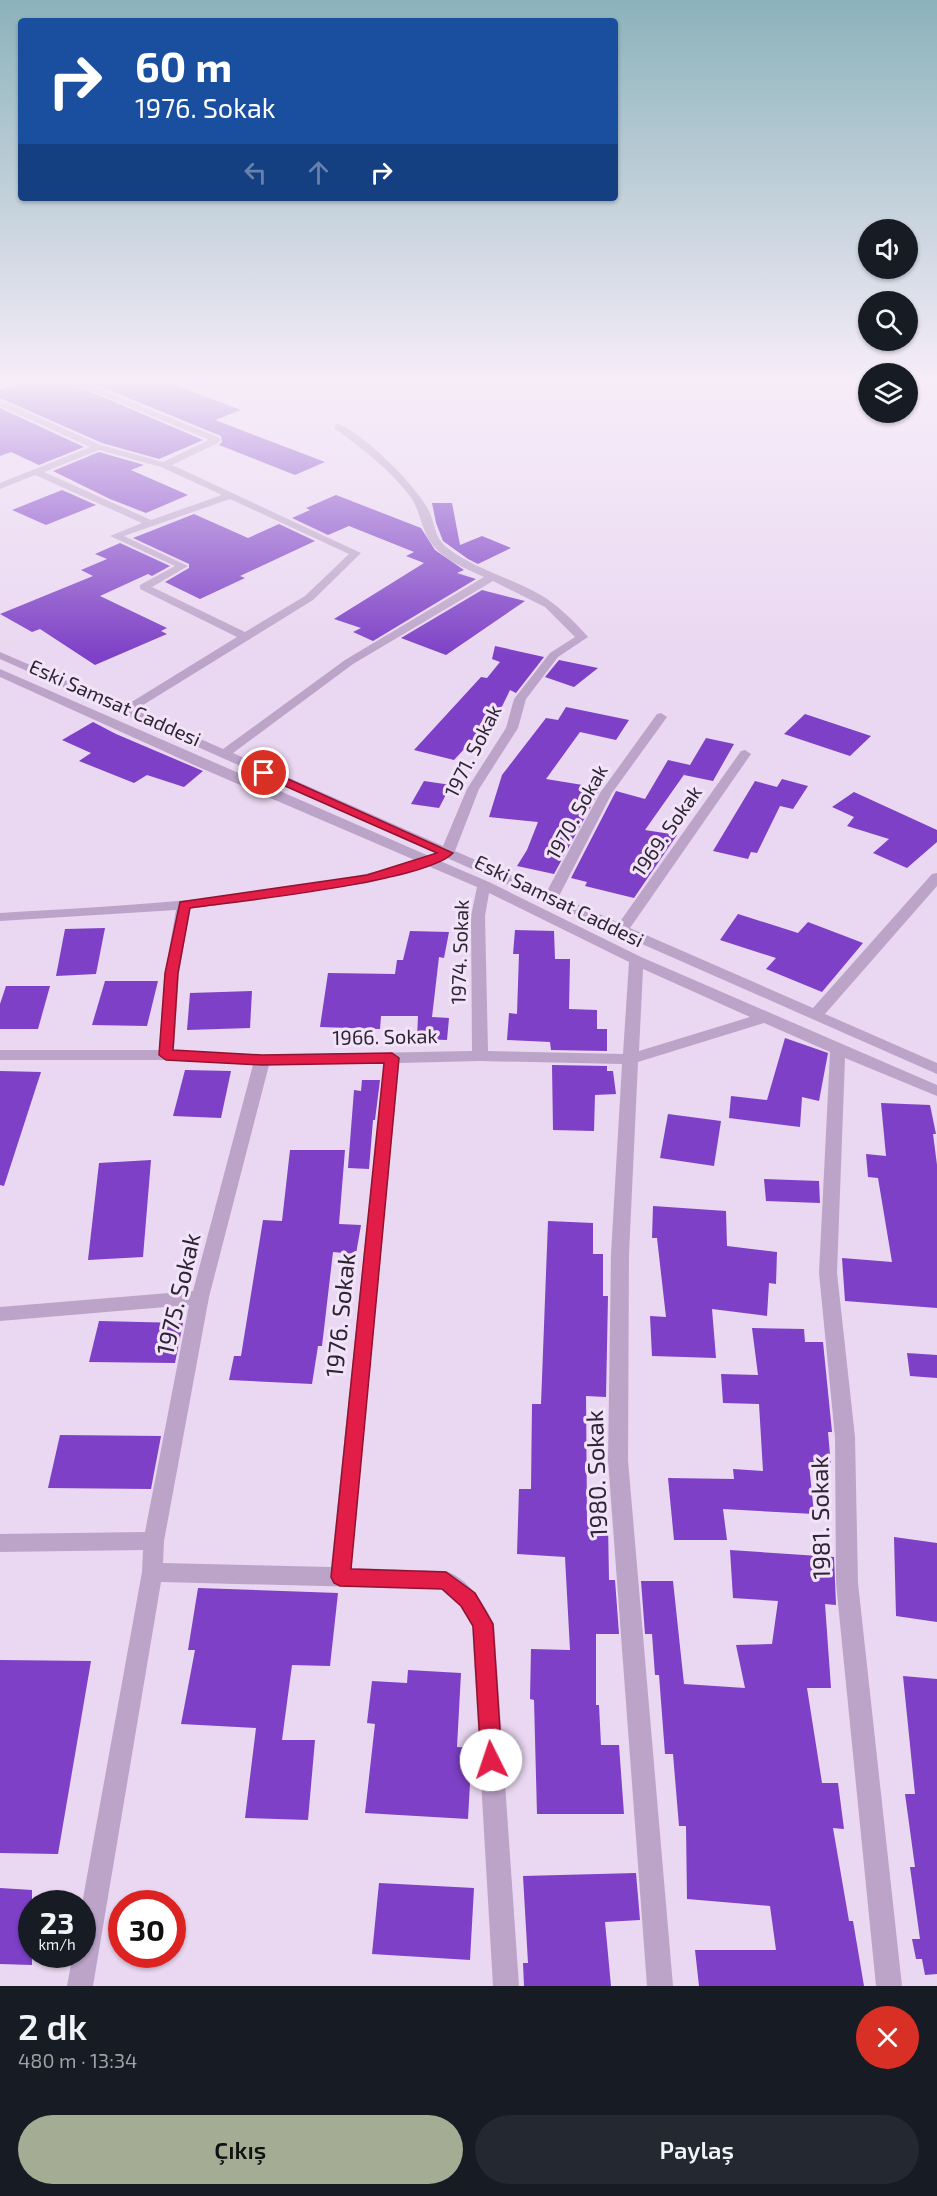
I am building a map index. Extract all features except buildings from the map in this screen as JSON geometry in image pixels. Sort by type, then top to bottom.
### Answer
[{"type":"street","points":[[0,486],[36,472],[150,523]]},
{"type":"street","points":[[127,710],[309,598],[356,553],[179,472]]},
{"type":"street","points":[[223,755],[350,662],[491,577],[442,549],[427,529],[423,507],[393,472]]},
{"type":"street","points":[[232,495],[115,536],[183,566],[144,587],[246,637]]},
{"type":"street","name":"1971. Sokak","points":[[447,853],[473,789],[512,728],[520,699],[554,655],[582,637],[549,606],[491,577]]},
{"type":"street","name":"Eski Samsat Caddesi","points":[[0,655],[937,1069]]},
{"type":"street","name":"Eski Samsat Caddesi","points":[[0,673],[484,885],[636,960],[937,1091]]},
{"type":"street","name":"1970. Sokak","points":[[550,899],[577,852],[606,793],[661,717]]},
{"type":"street","name":"1969. Sokak","points":[[621,930],[745,754]]},
{"type":"street","points":[[0,917],[184,905],[368,879],[428,862],[447,853]]},
{"type":"street","points":[[814,1016],[937,877]]},
{"type":"street","name":"1974. Sokak","points":[[480,1056],[478,915],[484,885]]},
{"type":"street","points":[[166,1055],[171,973],[184,905]]},
{"type":"street","name":"1980. Sokak","points":[[636,960],[620,1254],[618,1461],[660,1986]]},
{"type":"street","name":"1966. Sokak","points":[[0,1055],[166,1055],[262,1060],[480,1056],[631,1059],[765,1018]]},
{"type":"street","name":"1981. Sokak","points":[[838,1048],[828,1273],[845,1437],[847,1583],[889,1986]]},
{"type":"street","name":"1976. Sokak","points":[[340,1577],[392,1058]]},
{"type":"street","name":"1975. Sokak","points":[[80,1986],[152,1572],[154,1540],[200,1297],[262,1060]]},
{"type":"street","points":[[0,1314],[200,1297]]},
{"type":"street","points":[[0,1543],[154,1540]]},
{"type":"street","points":[[152,1572],[446,1580],[468,1600],[483,1624],[506,1986]]},
{"type":"route","points":[[264,773],[447,853],[428,862],[368,879],[184,905],[171,973],[166,1055],[262,1060],[392,1058],[340,1577],[446,1580],[468,1600],[483,1624],[491,1760]]}]
